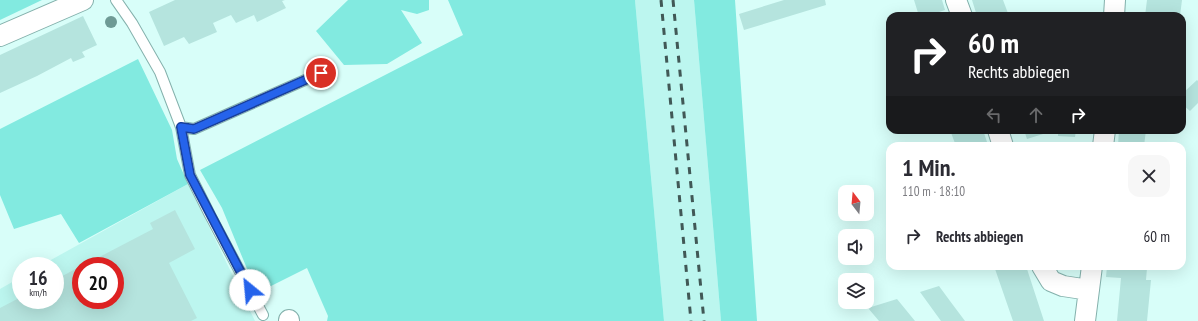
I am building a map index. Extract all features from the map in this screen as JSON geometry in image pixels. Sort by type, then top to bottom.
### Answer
[{"type":"street","points":[[0,36],[83,0]]},
{"type":"street","points":[[956,0],[960,12]]},
{"type":"street","points":[[1114,12],[1115,0]]},
{"type":"street","points":[[1045,270],[1051,280],[1063,286],[1089,290]]},
{"type":"street","points":[[1085,321],[1092,270]]},
{"type":"lane","points":[[116,0],[132,23],[160,72],[181,127],[190,175],[263,315]]},
{"type":"lane","points":[[181,127],[194,129],[321,73]]},
{"type":"shaded area","points":[[0,0],[42,0],[0,20]]},
{"type":"shaded area","points":[[348,0],[429,0],[429,10],[417,14],[401,10],[422,43],[387,64],[344,65],[316,31]]},
{"type":"shaded area","points":[[448,0],[635,0],[664,321],[327,321],[328,316],[307,268],[257,293],[222,208],[200,170],[463,35]]},
{"type":"shaded area","points":[[635,0],[694,0],[721,321],[664,321]]},
{"type":"shaded area","points":[[694,0],[735,0],[757,321],[721,321]]},
{"type":"shaded area","points":[[138,59],[172,130],[177,159],[188,184],[79,243],[61,214],[14,229],[0,195],[0,129]]},
{"type":"shaded area","points":[[188,184],[255,321],[0,321],[0,289],[12,282],[12,309],[64,309],[64,257],[56,257]]},
{"type":"building","points":[[175,0],[285,0],[282,1],[286,8],[257,22],[254,15],[236,23],[231,15],[213,23],[217,32],[189,44],[184,37],[164,46],[149,12]]},
{"type":"building","points":[[784,0],[825,0],[826,5],[744,30],[739,14]]},
{"type":"building","points":[[914,0],[942,0],[945,10],[939,12],[918,12]]},
{"type":"building","points":[[972,0],[1003,0],[1008,12],[976,12]]},
{"type":"building","points":[[1147,0],[1182,0],[1180,12],[1146,12]]},
{"type":"building","points":[[83,16],[97,45],[82,52],[85,57],[73,62],[71,58],[0,93],[0,55]]},
{"type":"building","points":[[1197,80],[1198,81],[1198,103],[1190,111],[1186,108],[1186,90]]},
{"type":"building","points":[[952,134],[984,134],[987,142],[954,142]]},
{"type":"building","points":[[1025,134],[1043,134],[1027,139]]},
{"type":"building","points":[[1058,134],[1075,134],[1075,137],[1058,136]]},
{"type":"building","points":[[1119,134],[1146,134],[1144,142],[1118,142]]},
{"type":"building","points":[[175,210],[195,249],[169,263],[197,318],[191,321],[0,321],[0,308],[12,302],[12,309],[64,309],[64,275],[72,271],[72,309],[124,309],[124,257],[99,257],[153,229],[150,223]]},
{"type":"building","points":[[995,270],[1027,270],[1044,321],[1013,321]]},
{"type":"building","points":[[1107,270],[1147,270],[1146,280],[1151,280],[1147,321],[1117,321],[1121,278],[1106,277]]},
{"type":"building","points":[[939,286],[965,321],[941,321],[920,292]]},
{"type":"building","points":[[897,299],[915,321],[879,321],[869,309],[874,309],[874,306]]},
{"type":"railway","points":[[661,0],[691,321]]},
{"type":"railway","points":[[673,0],[704,321]]},
{"type":"route","points":[[250,290],[190,175],[181,127],[194,129],[321,73]]}]
